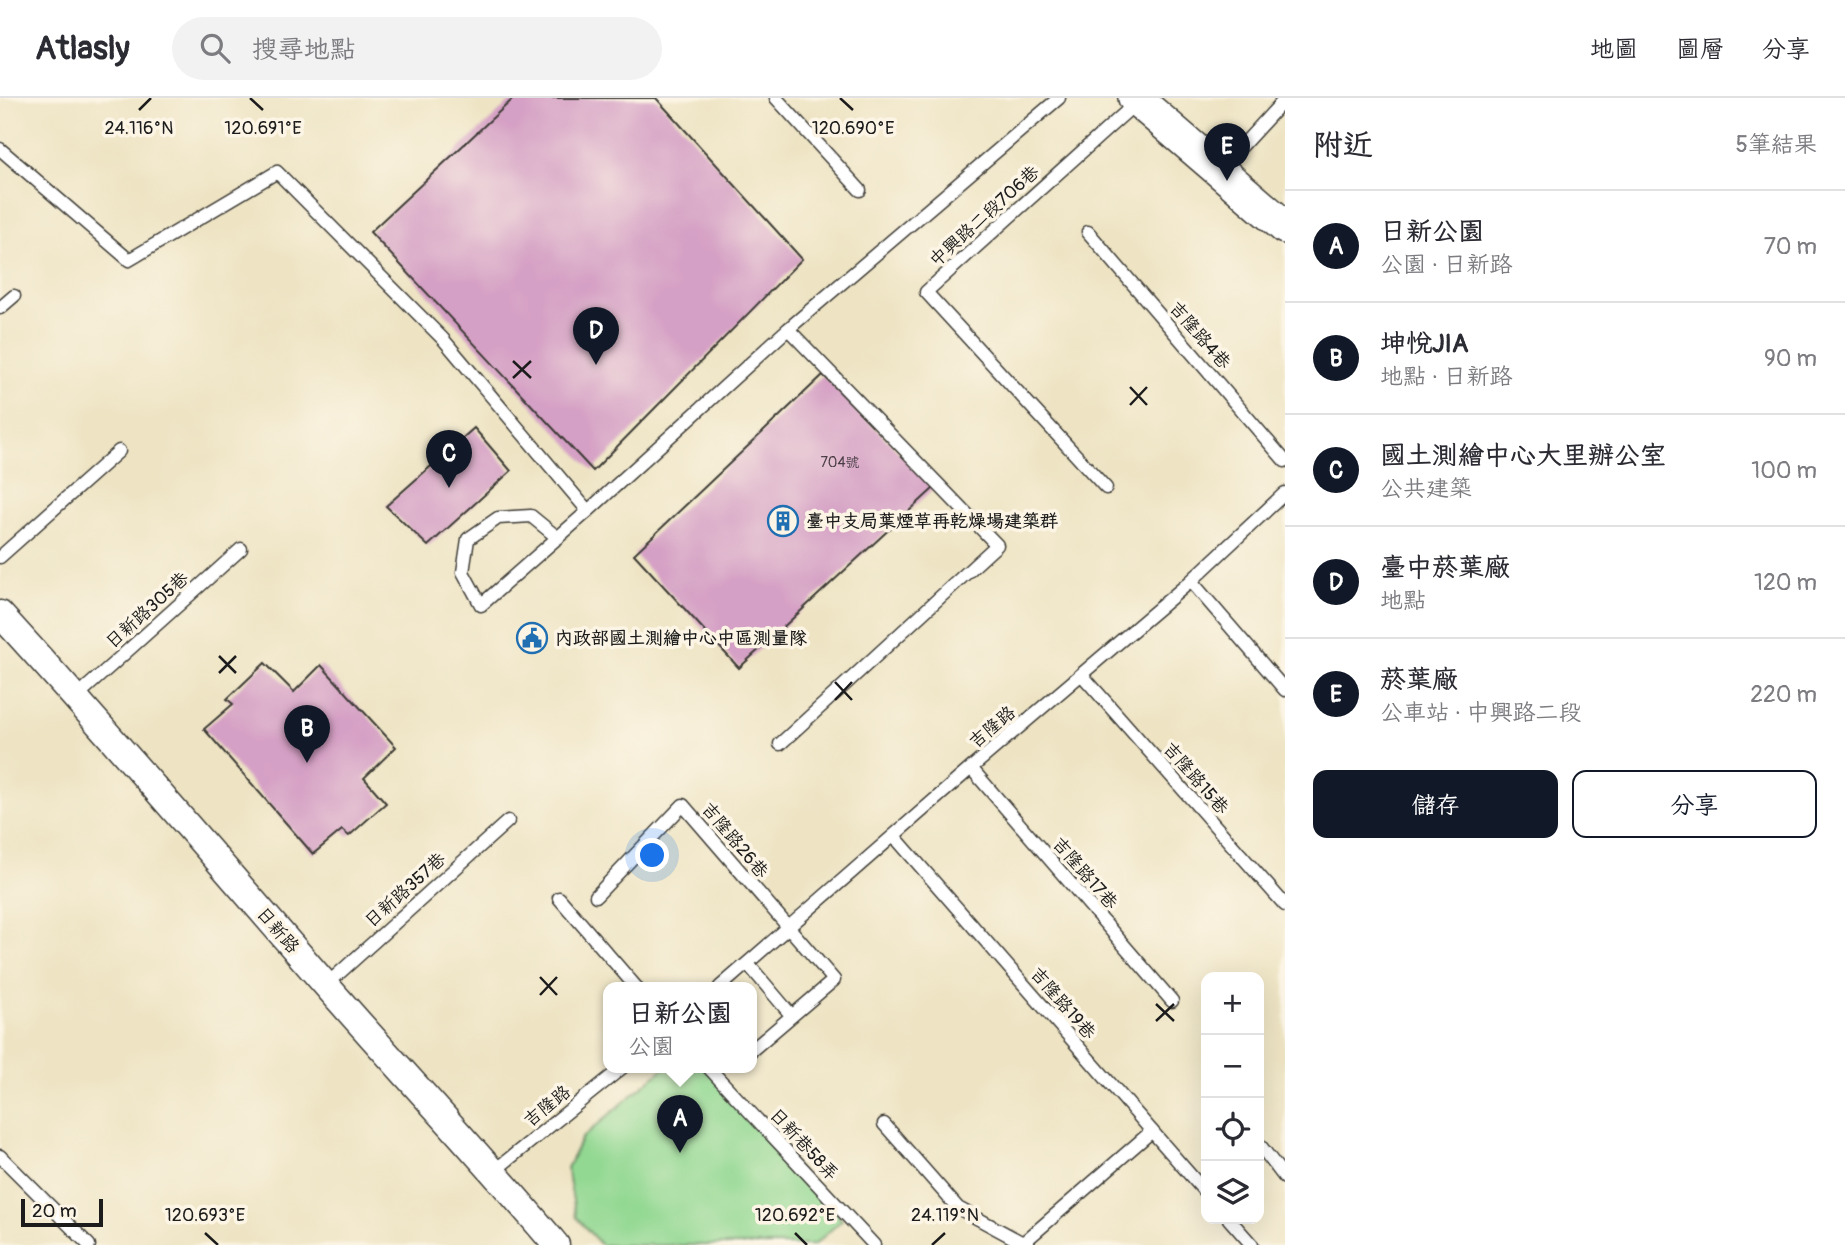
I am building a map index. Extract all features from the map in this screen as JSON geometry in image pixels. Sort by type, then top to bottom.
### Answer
[{"type":"street","points":[[1136,99],[1285,227]]},
{"type":"street","name":"日新路","points":[[0,614],[76,697],[326,985],[494,1171],[556,1245]]},
{"type":"lane","points":[[776,98],[860,190]]},
{"type":"lane","points":[[558,538],[531,516],[498,518],[468,539],[463,572],[481,605],[558,538],[588,511],[788,328],[1059,98]]},
{"type":"lane","name":"中興路二段706巷","points":[[1105,488],[926,292],[1136,99]]},
{"type":"lane","points":[[1220,170],[1285,99]]},
{"type":"lane","points":[[0,149],[129,260],[277,172],[443,339],[588,511]]},
{"type":"lane","name":"吉隆路4巷","points":[[1088,232],[1285,461]]},
{"type":"lane","points":[[0,308],[14,296]]},
{"type":"lane","points":[[780,744],[997,545],[788,328]]},
{"type":"lane","points":[[0,557],[119,451]]},
{"type":"lane","name":"吉隆路","points":[[726,982],[1191,581],[1285,493]]},
{"type":"lane","name":"日新路305巷","points":[[76,697],[241,549]]},
{"type":"lane","points":[[1191,581],[1285,690]]},
{"type":"lane","name":"吉隆路15巷","points":[[1082,675],[1285,905]]},
{"type":"lane","name":"吉隆路17巷","points":[[971,768],[1172,1001]]},
{"type":"lane","name":"吉隆路26巷","points":[[596,896],[683,805],[788,930]]},
{"type":"lane","name":"日新路357巷","points":[[326,985],[508,821]]},
{"type":"lane","name":"吉隆路19巷","points":[[894,836],[1201,1187]]},
{"type":"lane","points":[[559,898],[632,982]]},
{"type":"lane","points":[[757,1046],[834,981],[788,930]]},
{"type":"lane","points":[[748,964],[792,1016]]},
{"type":"lane","name":"吉隆路","points":[[494,1171],[616,1073]]},
{"type":"lane","name":"日新巷58弄","points":[[714,1073],[874,1245]]},
{"type":"lane","points":[[884,1124],[958,1208],[1022,1244],[1152,1131]]},
{"type":"lane","points":[[1264,1151],[1285,1178]]},
{"type":"lane","points":[[0,1156],[89,1245]]},
{"type":"lane","points":[[1233,1224],[1252,1245]]},
{"type":"green space","points":[[658,1073],[715,1073],[842,1220],[814,1245],[601,1245],[576,1217],[567,1168],[582,1138]]},
{"type":"building","points":[[514,98],[656,98],[802,259],[593,471],[370,232]]},
{"type":"building","name":"臺中支局葉煙草再乾燥場建築群","points":[[823,375],[934,488],[739,668],[634,554]]},
{"type":"building","points":[[474,428],[511,471],[428,546],[386,506]]},
{"type":"building","points":[[265,663],[294,692],[321,665],[396,747],[364,778],[386,803],[349,836],[342,830],[313,854],[204,729],[233,704],[227,699]]},
{"type":"place","name":"菸葉廠","points":[[1227,181]]},
{"type":"place","name":"臺中菸葉廠","points":[[596,365]]},
{"type":"place","name":"國土測繪中心大里辦公室","points":[[449,488]]},
{"type":"place","name":"臺中支局葉煙草再乾燥場建築群","points":[[783,521]]},
{"type":"place","name":"內政部國土測繪中心中區測量隊","points":[[532,638]]},
{"type":"place","name":"坤悅JIA","points":[[307,763]]},
{"type":"place","name":"日新公園","points":[[680,1153]]}]
